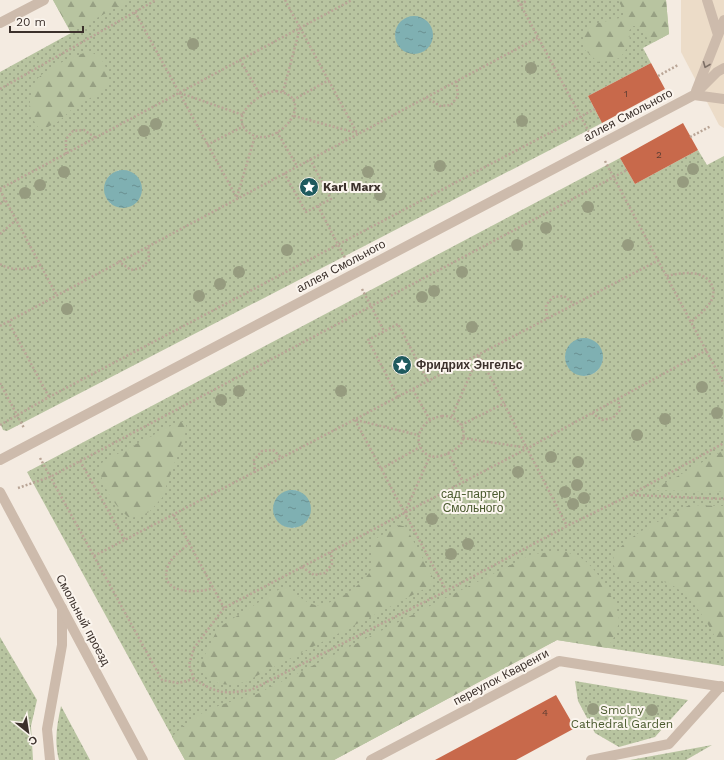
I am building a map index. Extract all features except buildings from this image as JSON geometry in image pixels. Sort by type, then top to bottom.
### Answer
[{"type":"street","points":[[0,23],[44,0]]},
{"type":"street","points":[[707,0],[718,35]]},
{"type":"street","points":[[724,20],[694,95],[724,99]]},
{"type":"street","name":"аллея Смольного","points":[[0,460],[694,95],[717,72],[724,68]]},
{"type":"street","name":"Смольный проезд","points":[[0,493],[143,760]]},
{"type":"street","points":[[50,760],[47,729],[62,645],[62,608]]},
{"type":"street","name":"переулок Кваренги","points":[[371,760],[559,660],[722,687]]},
{"type":"street","points":[[591,760],[669,744],[722,687]]},
{"type":"path","points":[[0,89],[156,0]]},
{"type":"path","points":[[285,0],[357,133]]},
{"type":"path","points":[[56,294],[0,189],[352,0]]},
{"type":"path","points":[[518,0],[539,36],[589,132]]},
{"type":"path","points":[[521,5],[527,0]]},
{"type":"path","points":[[136,12],[236,198]]},
{"type":"path","points":[[283,92],[300,28]]},
{"type":"path","points":[[0,326],[56,294],[539,36]]},
{"type":"path","points":[[240,60],[261,96]]},
{"type":"path","points":[[658,76],[678,65]]},
{"type":"path","points":[[293,100],[329,80]]},
{"type":"path","points":[[426,97],[440,106],[451,105],[458,96],[456,80]]},
{"type":"path","points":[[273,91],[283,92],[293,100],[295,108],[294,116],[289,124],[278,132],[265,137],[255,136],[249,133],[244,126],[243,115],[247,105],[261,96],[273,91]]},
{"type":"path","points":[[180,93],[243,115]]},
{"type":"path","points":[[0,425],[49,397],[595,109]]},
{"type":"path","points":[[294,116],[357,133]]},
{"type":"path","points":[[207,145],[244,126]]},
{"type":"path","points":[[690,137],[711,126]]},
{"type":"path","points":[[66,154],[66,139],[73,131],[84,130],[96,138]]},
{"type":"path","points":[[278,132],[297,166]]},
{"type":"path","points":[[236,198],[255,136]]},
{"type":"path","points":[[284,172],[306,212],[318,206],[331,199],[310,159]]},
{"type":"path","points":[[609,169],[724,384]]},
{"type":"path","points":[[0,493],[50,476],[80,461],[627,170]]},
{"type":"path","points":[[0,204],[5,200]]},
{"type":"path","points":[[318,206],[347,261]]},
{"type":"path","points":[[0,234],[16,220]]},
{"type":"path","points":[[118,261],[131,270],[141,268],[149,260],[148,245]]},
{"type":"path","points":[[94,556],[659,260]]},
{"type":"path","points":[[0,264],[14,270],[29,269],[41,265]]},
{"type":"path","points":[[667,276],[677,273],[692,273],[705,277],[712,284],[714,292],[712,300],[692,322]]},
{"type":"path","points":[[365,295],[384,331]]},
{"type":"path","points":[[547,319],[546,305],[553,297],[564,296],[574,304]]},
{"type":"path","points":[[8,321],[49,397]]},
{"type":"path","points":[[398,397],[368,340],[384,331],[398,324],[428,381]]},
{"type":"path","points":[[707,350],[528,448],[224,608],[194,648],[189,665],[194,679],[208,688],[225,693],[251,690],[567,526],[630,495],[724,443]]},
{"type":"path","points":[[479,355],[567,526]]},
{"type":"path","points":[[452,417],[479,355]]},
{"type":"path","points":[[0,383],[17,414]]},
{"type":"path","points":[[413,390],[430,420]]},
{"type":"path","points":[[592,413],[602,420],[613,418],[620,410],[618,398]]},
{"type":"path","points":[[461,425],[505,403]]},
{"type":"path","points":[[442,416],[452,417],[461,425],[463,438],[460,446],[439,457],[430,456],[420,447],[418,435],[422,427],[430,420],[442,416]]},
{"type":"path","points":[[355,420],[418,435]]},
{"type":"path","points":[[355,420],[446,590]]},
{"type":"path","points":[[463,438],[528,448]]},
{"type":"path","points":[[381,469],[420,447]]},
{"type":"path","points":[[255,473],[254,460],[262,451],[273,450],[282,458]]},
{"type":"path","points":[[448,453],[463,482]]},
{"type":"path","points":[[405,512],[430,456]]},
{"type":"path","points":[[80,461],[125,540]]},
{"type":"path","points":[[50,476],[162,680],[178,683],[194,679]]},
{"type":"path","points":[[630,495],[724,499]]},
{"type":"path","points":[[174,515],[224,608]]},
{"type":"path","points":[[190,543],[175,556],[168,566],[168,582],[175,588],[188,592],[203,592],[213,588]]},
{"type":"path","points":[[302,567],[314,575],[325,573],[332,564],[330,552]]},
{"type":"green space","points":[[53,0],[666,0],[669,34],[643,48],[651,63],[588,96],[602,123],[7,431],[3,430],[0,423],[0,72],[71,33]],"holes":[[[404,19],[425,20],[428,24],[432,32],[432,37],[429,45],[422,52],[395,37],[397,27]],[[119,170],[111,204],[105,195],[109,176]]]},
{"type":"green space","points":[[53,0],[130,0],[71,32]]},
{"type":"green space","points":[[618,0],[666,0],[669,34],[654,42],[648,39],[637,26],[633,26],[628,32],[630,39],[628,46],[620,58],[599,63],[585,50],[583,34],[590,25],[624,17],[625,13]]},
{"type":"green space","points":[[88,51],[101,59],[104,63],[108,82],[100,92],[71,110],[59,121],[46,128],[38,127],[29,114],[31,95],[35,81],[43,73],[55,66]]},
{"type":"green space","name":"сад-партер Смольного","points":[[698,150],[707,165],[724,156],[724,666],[557,640],[334,760],[185,760],[27,472],[620,158],[635,184]],"holes":[[[571,344],[603,356],[600,367],[594,373],[586,375],[578,374],[571,370],[566,363],[566,354]],[[293,490],[298,491],[295,528],[287,527],[280,523],[274,511],[274,504],[278,498],[284,493]]]},
{"type":"green space","points":[[180,421],[185,423],[187,428],[162,498],[149,512],[130,518],[114,502],[105,487],[100,472],[100,465],[104,461]]},
{"type":"green space","points":[[724,450],[724,492],[653,490]]},
{"type":"green space","points":[[689,505],[724,506],[724,652],[705,619],[689,598],[679,590],[668,583],[656,580],[637,582],[622,580],[614,565],[613,560],[616,552],[634,536]]},
{"type":"green space","points":[[399,525],[406,527],[433,578],[430,586],[245,682],[224,684],[215,682],[204,676],[201,663],[218,628],[283,587],[315,605],[329,603],[338,599],[363,581],[368,575],[372,566],[372,541]]},
{"type":"green space","points":[[564,551],[577,556],[589,565],[595,571],[612,598],[619,616],[619,623],[616,633],[607,648],[557,640],[334,760],[185,760],[172,737],[191,720],[210,709],[255,695],[532,554]]},
{"type":"green space","points":[[0,637],[37,700],[31,726],[33,760],[0,760]]},
{"type":"green space","name":"Smolny Cathedral Garden","points":[[575,681],[688,700],[655,737],[619,747],[595,733],[578,701]]},
{"type":"green space","points":[[61,706],[90,760],[59,760],[57,753],[57,733]]},
{"type":"green space","name":"Smolny Cathedral Garden","points":[[712,745],[686,760],[630,760]]},
{"type":"shaded area","points":[[681,0],[724,0],[724,128],[719,125],[681,52]]},
{"type":"water","points":[[410,16],[418,16],[430,25],[433,35],[430,45],[424,51],[418,54],[410,54],[398,45],[395,39],[395,31],[404,19]]},
{"type":"water","points":[[119,170],[127,170],[134,173],[139,178],[142,189],[139,200],[134,205],[127,208],[119,208],[112,205],[107,200],[104,193],[104,185],[107,178],[112,173]]},
{"type":"water","points":[[580,338],[588,338],[595,341],[600,346],[603,357],[600,368],[595,373],[588,376],[580,376],[573,373],[568,368],[565,361],[565,353],[568,346],[573,341]]},
{"type":"water","points":[[288,490],[296,490],[308,499],[311,509],[308,519],[302,525],[296,528],[288,528],[276,519],[273,513],[273,505],[282,493]]},
{"type":"place","name":"Karl Marx","points":[[309,187]]},
{"type":"place","name":"Фридрих Энгельс","points":[[402,365]]}]
